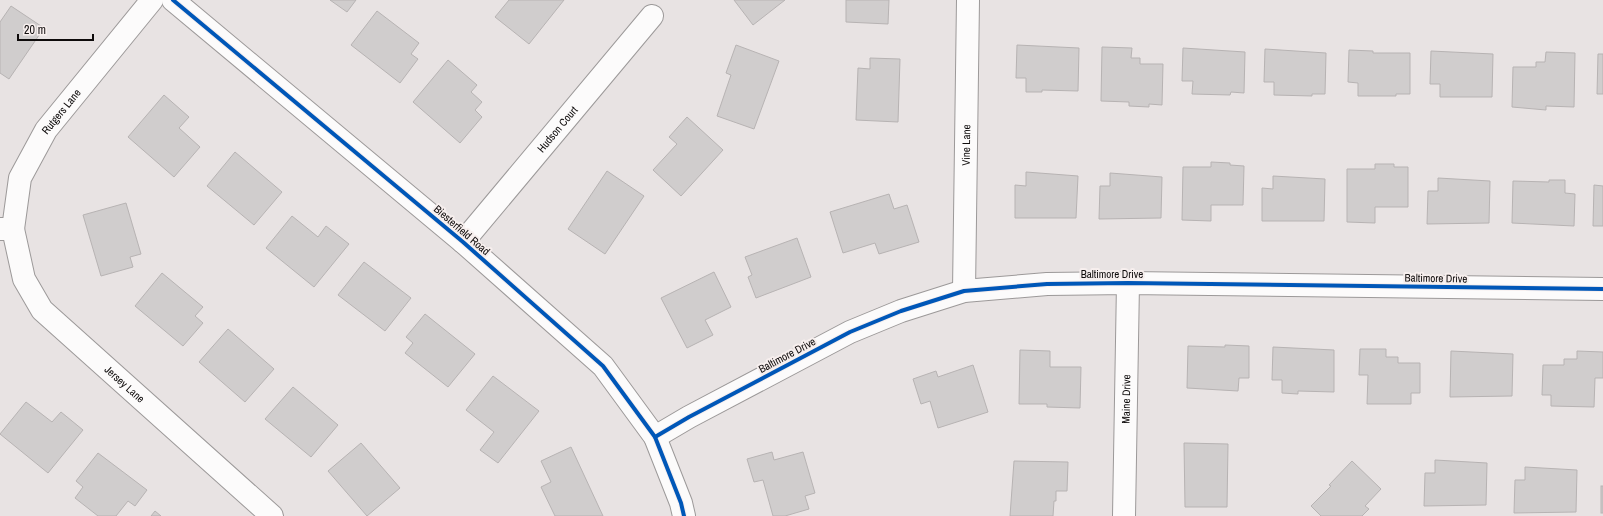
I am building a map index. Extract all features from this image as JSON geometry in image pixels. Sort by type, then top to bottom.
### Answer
[{"type":"street","name":"Rutgers Lane","points":[[7,229],[20,178],[46,130],[152,0]]},
{"type":"street","name":"Biesterfield Road","points":[[173,0],[463,242],[603,366],[656,437],[682,503],[684,516]]},
{"type":"street","name":"Vine Lane","points":[[964,291],[968,0]]},
{"type":"street","name":"Hudson Court","points":[[463,242],[652,16]]},
{"type":"street","name":"Jersey Lane","points":[[7,229],[24,279],[42,310],[272,516]]},
{"type":"street","name":"Baltimore Drive","points":[[656,437],[689,417],[850,332],[901,311],[964,291],[1048,284],[1128,283],[1603,289]]},
{"type":"street","name":"Maine Drive","points":[[1124,516],[1128,283]]},
{"type":"building","points":[[330,0],[356,0],[347,12]]},
{"type":"building","points":[[509,0],[564,0],[529,44],[495,17]]},
{"type":"building","points":[[734,0],[785,0],[753,25]]},
{"type":"building","points":[[846,0],[889,0],[888,24],[846,22]]},
{"type":"building","points":[[11,6],[44,28],[9,79],[0,73],[0,22]]},
{"type":"building","points":[[377,11],[419,43],[411,54],[418,59],[400,83],[351,45]]},
{"type":"building","points":[[736,45],[779,61],[754,129],[717,116],[731,75],[726,73]]},
{"type":"building","points":[[1017,45],[1079,48],[1078,91],[1042,90],[1042,92],[1026,92],[1026,78],[1016,78]]},
{"type":"building","points":[[1102,47],[1132,48],[1131,58],[1140,58],[1140,64],[1163,64],[1162,105],[1149,104],[1149,107],[1129,106],[1129,102],[1101,101]]},
{"type":"building","points":[[1183,48],[1245,52],[1244,93],[1231,92],[1230,95],[1192,94],[1193,81],[1182,81]]},
{"type":"building","points":[[1265,49],[1326,53],[1325,94],[1312,94],[1312,96],[1274,95],[1274,82],[1264,82]]},
{"type":"building","points":[[1349,50],[1373,51],[1373,53],[1410,53],[1410,94],[1396,94],[1396,96],[1358,96],[1358,83],[1348,82]]},
{"type":"building","points":[[1431,51],[1493,54],[1492,97],[1440,97],[1440,84],[1430,84]]},
{"type":"building","points":[[1546,52],[1575,53],[1574,107],[1546,106],[1546,110],[1512,107],[1513,67],[1536,67],[1536,62],[1545,62]]},
{"type":"building","points":[[1598,54],[1603,54],[1603,94],[1597,94]]},
{"type":"building","points":[[870,58],[900,59],[898,122],[856,120],[858,68],[870,69]]},
{"type":"building","points":[[448,60],[477,85],[471,92],[482,102],[475,110],[482,117],[460,143],[413,102]]},
{"type":"building","points":[[164,95],[189,117],[179,128],[200,147],[174,177],[128,137]]},
{"type":"building","points":[[687,117],[723,150],[681,196],[653,170],[677,144],[669,137]]},
{"type":"building","points":[[235,152],[282,192],[254,225],[207,186]]},
{"type":"building","points":[[1211,162],[1230,163],[1230,165],[1244,166],[1243,205],[1211,205],[1211,221],[1182,220],[1183,167],[1211,167]]},
{"type":"building","points":[[1375,164],[1394,164],[1394,167],[1408,167],[1408,207],[1375,207],[1375,223],[1347,222],[1347,169],[1375,169]]},
{"type":"building","points":[[607,171],[644,196],[605,254],[568,229]]},
{"type":"building","points":[[1026,172],[1078,176],[1076,218],[1015,218],[1015,185],[1026,186]]},
{"type":"building","points":[[1110,173],[1162,177],[1161,218],[1099,219],[1100,186],[1110,186]]},
{"type":"building","points":[[1273,176],[1325,179],[1324,221],[1262,221],[1262,188],[1273,189]]},
{"type":"building","points":[[1438,178],[1490,181],[1489,223],[1427,224],[1428,191],[1438,191]]},
{"type":"building","points":[[1549,180],[1565,180],[1565,193],[1575,194],[1574,226],[1512,223],[1513,181],[1549,182]]},
{"type":"building","points":[[1594,185],[1603,186],[1603,226],[1593,226]]},
{"type":"building","points":[[889,194],[894,209],[907,205],[919,242],[879,254],[875,243],[843,253],[830,212]]},
{"type":"building","points":[[126,203],[141,254],[130,257],[133,267],[101,276],[83,215]]},
{"type":"building","points":[[292,216],[318,237],[326,226],[349,244],[314,287],[266,248]]},
{"type":"building","points":[[797,238],[811,277],[756,298],[748,277],[752,275],[745,257]]},
{"type":"building","points":[[364,262],[411,298],[385,331],[338,295]]},
{"type":"building","points":[[714,272],[731,307],[705,320],[713,335],[687,348],[661,298]]},
{"type":"building","points":[[162,273],[203,307],[195,316],[203,323],[183,346],[135,306]]},
{"type":"building","points":[[425,314],[475,354],[448,387],[405,353],[413,343],[406,337]]},
{"type":"building","points":[[228,329],[274,369],[245,402],[199,362]]},
{"type":"building","points":[[1225,345],[1249,346],[1249,378],[1239,378],[1238,391],[1187,388],[1188,346],[1225,347]]},
{"type":"building","points":[[1273,347],[1334,350],[1334,392],[1298,391],[1298,394],[1282,393],[1282,380],[1272,380]]},
{"type":"building","points":[[1360,349],[1386,349],[1386,357],[1398,357],[1398,363],[1420,363],[1420,393],[1411,393],[1411,404],[1367,404],[1368,375],[1359,375]]},
{"type":"building","points":[[1020,350],[1050,351],[1050,367],[1081,367],[1080,408],[1047,407],[1047,404],[1019,404]]},
{"type":"building","points":[[1451,351],[1513,354],[1512,396],[1450,397]]},
{"type":"building","points":[[1577,351],[1603,352],[1603,378],[1595,378],[1594,407],[1551,406],[1551,395],[1542,395],[1543,365],[1564,365],[1564,359],[1577,359]]},
{"type":"building","points":[[973,365],[988,412],[938,428],[930,401],[921,404],[913,379],[936,371],[938,377]]},
{"type":"building","points":[[493,376],[539,411],[498,463],[480,450],[494,432],[466,410]]},
{"type":"building","points":[[293,387],[338,425],[311,457],[265,419]]},
{"type":"building","points":[[26,402],[52,422],[61,412],[83,430],[48,473],[0,434]]},
{"type":"building","points":[[361,443],[400,488],[367,516],[328,471]]},
{"type":"building","points":[[1184,443],[1228,444],[1227,507],[1185,507]]},
{"type":"building","points":[[571,447],[603,516],[555,516],[541,487],[551,482],[541,461]]},
{"type":"building","points":[[772,452],[774,460],[803,452],[815,493],[805,496],[809,509],[785,516],[773,516],[763,480],[754,482],[747,459]]},
{"type":"building","points":[[98,453],[147,490],[135,506],[128,501],[116,516],[98,516],[75,498],[83,487],[76,481]]},
{"type":"building","points":[[1435,460],[1487,463],[1486,505],[1424,506],[1425,473],[1435,473]]},
{"type":"building","points":[[1014,461],[1068,462],[1067,491],[1056,491],[1053,516],[1010,516]]},
{"type":"building","points":[[1352,461],[1381,489],[1365,506],[1369,509],[1362,516],[1321,516],[1311,506],[1331,486],[1329,485]]},
{"type":"building","points":[[1525,467],[1577,470],[1576,512],[1514,513],[1515,480],[1525,480]]},
{"type":"building","points":[[1601,486],[1603,486],[1603,513],[1601,513]]},
{"type":"building","points":[[155,511],[161,516],[151,516]]},
{"type":"cycle path","points":[[173,0],[463,242],[603,366],[655,437],[681,503],[684,516]]},
{"type":"cycle path","points":[[655,437],[689,417],[850,332],[901,311],[964,291],[1047,284],[1128,283],[1603,289]]}]
